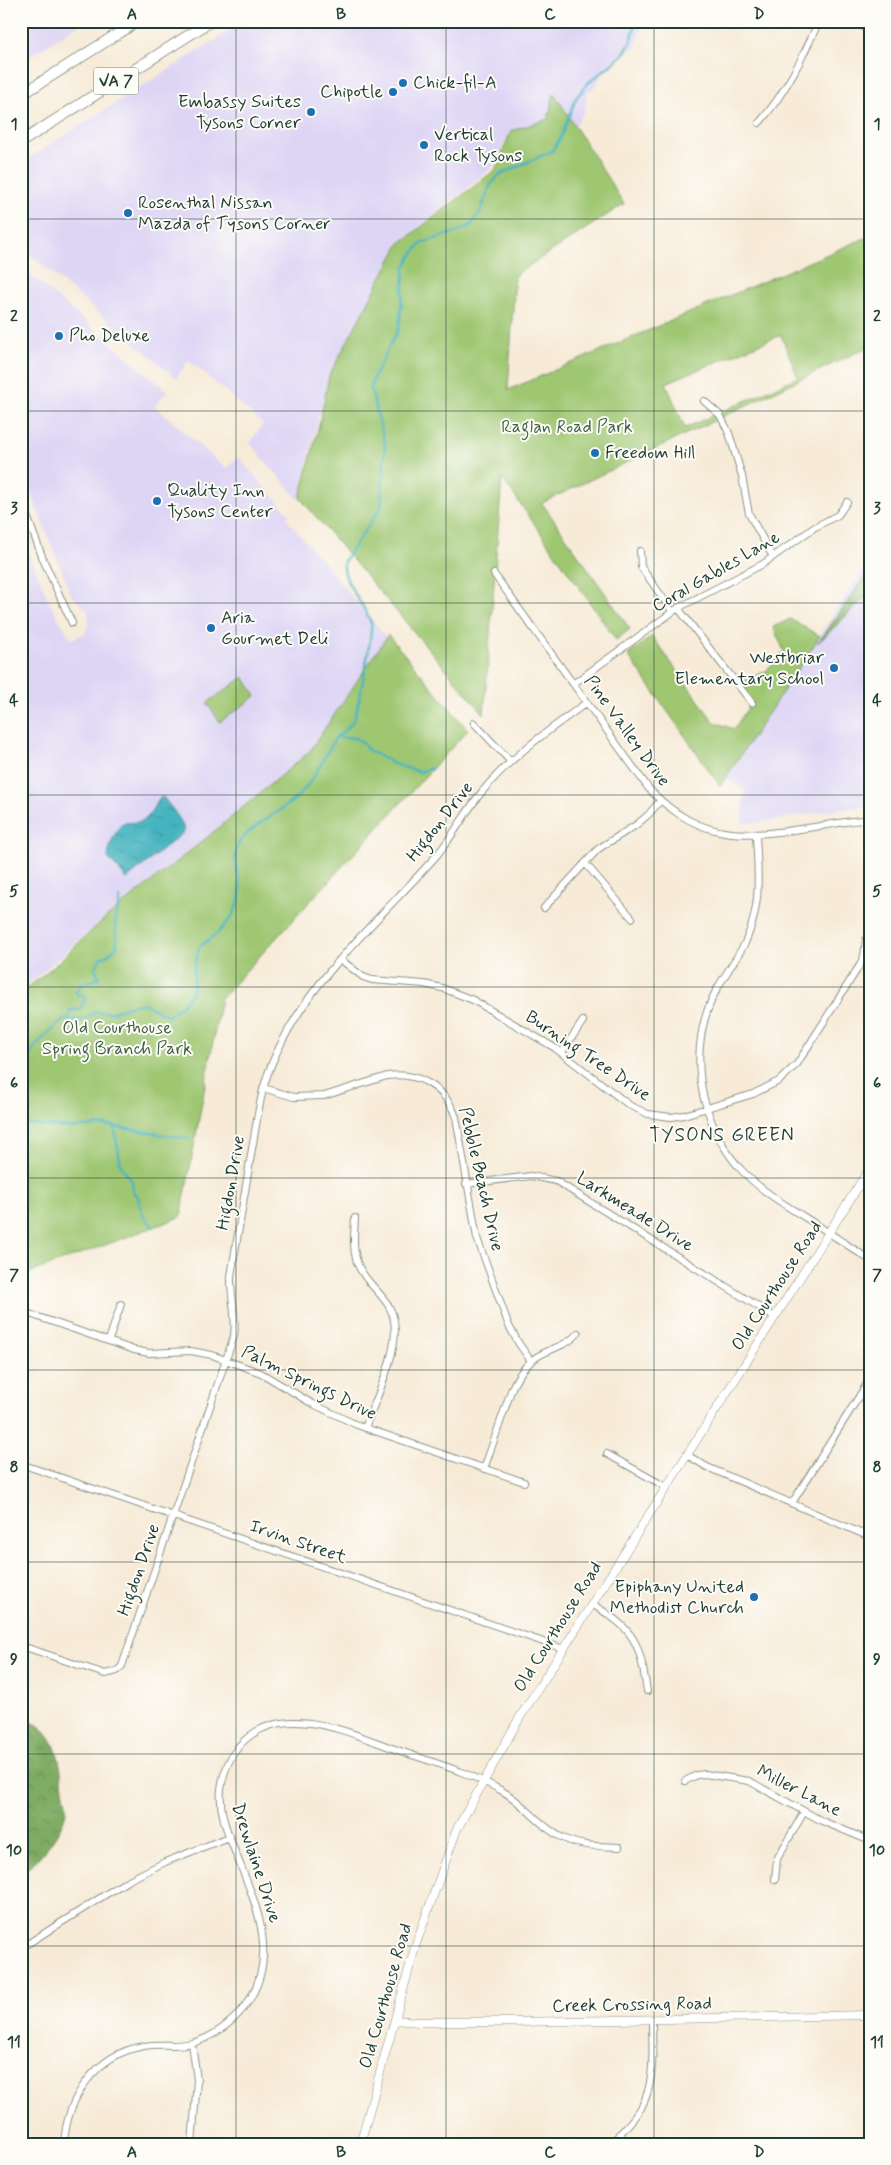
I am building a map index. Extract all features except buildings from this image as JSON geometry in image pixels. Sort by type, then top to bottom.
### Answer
[{"type":"highway","name":"VA 7","points":[[21,95],[138,21]]},
{"type":"highway","name":"VA 7","points":[[21,142],[211,21]]},
{"type":"main road","points":[[853,21],[870,28]]},
{"type":"street","points":[[759,123],[770,110],[800,61],[819,21]]},
{"type":"street","points":[[704,401],[720,415],[729,433],[742,476],[750,514],[773,557]]},
{"type":"street","points":[[21,500],[42,559],[72,623]]},
{"type":"street","name":"Coral Gables Lane","points":[[573,684],[675,610],[773,557],[815,527],[838,515],[847,502]]},
{"type":"street","points":[[640,551],[641,567],[752,703]]},
{"type":"street","name":"Pine Valley Drive","points":[[494,574],[649,789],[673,811],[701,826],[732,834],[756,835],[854,820],[870,820]]},
{"type":"street","name":"Higdon Drive","points":[[22,1646],[105,1674],[117,1671],[122,1666],[174,1516],[235,1328],[230,1288],[231,1276],[263,1088],[269,1069],[292,1021],[310,995],[340,959],[437,854],[481,793],[510,761],[530,743],[586,703]]},
{"type":"street","points":[[474,723],[510,761]]},
{"type":"street","points":[[544,908],[598,849],[648,815],[660,801]]},
{"type":"street","points":[[756,835],[760,878],[756,910],[744,944],[711,1001],[701,1035],[699,1067],[707,1108],[716,1135],[748,1179],[775,1199],[870,1260]]},
{"type":"street","points":[[585,863],[632,918]]},
{"type":"street","name":"Burning Tree Drive","points":[[340,959],[363,977],[372,980],[424,984],[457,993],[562,1052],[629,1105],[648,1114],[671,1117],[767,1089],[789,1073],[797,1064],[860,965],[864,956],[866,940]]},
{"type":"street","points":[[562,1052],[583,1021]]},
{"type":"street","name":"Pebble Beach Drive","points":[[263,1088],[290,1096],[309,1098],[339,1093],[387,1076],[398,1075],[418,1078],[431,1084],[446,1098],[454,1112],[466,1184],[483,1259],[515,1339],[531,1361]]},
{"type":"street","name":"Old Courthouse Road","points":[[360,2144],[416,1944],[457,1829],[520,1717],[870,1168]]},
{"type":"street","name":"Larkmeade Drive","points":[[466,1184],[531,1176],[556,1181],[776,1317]]},
{"type":"street","points":[[355,1218],[353,1243],[357,1262],[365,1276],[387,1302],[394,1321],[395,1332],[391,1357],[365,1428]]},
{"type":"street","points":[[109,1340],[121,1304]]},
{"type":"street","name":"Palm Springs Drive","points":[[21,1311],[134,1350],[149,1353],[192,1351],[226,1360],[261,1373],[324,1410],[365,1428],[524,1482]]},
{"type":"street","points":[[484,1469],[518,1375],[531,1361],[544,1352],[566,1345],[578,1333]]},
{"type":"street","points":[[792,1503],[870,1379]]},
{"type":"street","points":[[607,1454],[666,1487]]},
{"type":"street","points":[[687,1455],[707,1467],[870,1536]]},
{"type":"street","name":"Irvin Street","points":[[21,1464],[564,1649]]},
{"type":"street","points":[[592,1604],[618,1621],[634,1638],[643,1662],[647,1691]]},
{"type":"street","points":[[870,1615],[867,1637],[870,1657]]},
{"type":"street","name":"Drewlaine Drive","points":[[64,2144],[65,2123],[73,2104],[85,2082],[96,2070],[133,2048],[147,2045],[192,2043],[217,2031],[240,2013],[256,1987],[262,1970],[264,1946],[261,1920],[229,1837],[221,1808],[222,1785],[231,1758],[244,1741],[258,1731],[276,1724],[304,1721],[318,1723],[457,1770],[483,1782],[518,1801],[542,1825],[564,1839],[588,1846],[619,1847]]},
{"type":"street","name":"Miller Lane","points":[[685,1781],[697,1775],[705,1774],[737,1778],[760,1786],[804,1812],[870,1841]]},
{"type":"street","points":[[774,1880],[777,1859],[804,1812]]},
{"type":"street","points":[[21,1948],[127,1881],[165,1862],[229,1837]]},
{"type":"street","name":"Creek Crossing Road","points":[[395,2020],[418,2022],[652,2020],[870,2015]]},
{"type":"street","points":[[611,2144],[635,2117],[647,2095],[652,2074],[652,2020]]},
{"type":"street","points":[[192,2043],[197,2080],[192,2144]]},
{"type":"street","points":[[619,2134],[630,2144]]},
{"type":"shaded area","points":[[21,21],[85,21],[21,62]]},
{"type":"shaded area","points":[[245,21],[644,21],[635,47],[606,66],[596,86],[587,92],[584,111],[574,128],[553,94],[547,120],[510,132],[492,168],[398,244],[328,378],[299,500],[250,443],[263,424],[189,360],[176,378],[21,247],[21,163]]},
{"type":"shaded area","points":[[21,267],[167,391],[155,406],[226,469],[238,457],[290,515],[286,518],[387,638],[308,752],[203,840],[101,921],[21,991],[21,535],[50,604],[71,639],[84,634],[89,625],[88,611],[72,596],[36,506],[21,459]]},
{"type":"shaded area","name":"Westbriar Elementary School","points":[[870,558],[870,807],[839,809],[757,823],[742,823],[745,791],[726,778]]},
{"type":"green space","name":"Raglan Road Park","points":[[554,93],[624,204],[515,275],[508,390],[870,236],[870,346],[542,503],[630,629],[616,640],[502,478],[484,714],[300,498],[319,425],[329,376],[399,244],[495,170],[511,131],[548,119]],"holes":[[[781,335],[798,377],[685,428],[666,383]]]},
{"type":"green space","points":[[870,569],[870,593],[818,643]]},
{"type":"green space","points":[[790,619],[820,636],[720,786],[628,655],[652,636],[714,722],[734,729],[751,703],[738,684],[766,671],[784,651],[773,627]]},
{"type":"green space","name":"Old Courthouse Spring Branch Park","points":[[388,635],[468,730],[221,998],[181,1217],[21,1276],[21,993],[54,966],[102,921],[205,839],[309,752]]},
{"type":"green space","points":[[244,677],[256,696],[220,722],[207,703]]},
{"type":"green space","points":[[21,1719],[33,1722],[42,1728],[54,1745],[60,1766],[66,1812],[60,1829],[42,1854],[21,1874]]},
{"type":"water","points":[[160,797],[164,798],[176,814],[184,832],[127,879],[108,858],[112,839],[123,823],[140,822],[147,818]]},
{"type":"waterway","points":[[21,1065],[42,1039],[63,1020],[83,1020],[95,1012],[113,1012],[144,1003],[168,1016],[184,1003],[193,989],[194,968],[199,947],[222,928],[229,920],[238,903],[240,883],[235,857],[237,847],[251,830],[290,803],[303,791],[314,776],[336,737],[348,728],[353,721],[365,672],[371,623],[346,578],[344,561],[381,507],[385,444],[371,389],[374,376],[399,328],[405,267],[413,253],[422,243],[470,226],[480,213],[490,186],[499,175],[552,151],[560,139],[576,98],[588,83],[622,56],[631,42],[636,21]]},
{"type":"waterway","points":[[337,737],[355,738],[362,742],[368,750],[394,764],[420,772],[432,768]]},
{"type":"waterway","points":[[69,1019],[70,1010],[80,1010],[85,999],[84,995],[78,995],[76,992],[78,988],[83,983],[99,978],[95,969],[101,957],[106,956],[117,946],[115,919],[120,898]]},
{"type":"waterway","points":[[21,1124],[72,1128],[105,1125],[189,1139]]},
{"type":"waterway","points":[[114,1126],[121,1166],[132,1181],[133,1192],[138,1197],[142,1214],[153,1227]]},
{"type":"place","name":"Chick-fil-A","points":[[403,83]]},
{"type":"place","name":"Chipotle","points":[[393,92]]},
{"type":"place","name":"Embassy Suites Tysons Corner","points":[[311,112]]},
{"type":"place","name":"Vertical Rock Tysons","points":[[424,145]]},
{"type":"place","name":"Rosenthal Nissan Mazda of Tysons Corner","points":[[128,213]]},
{"type":"place","name":"Pho Deluxe","points":[[59,336]]},
{"type":"place","name":"Freedom Hill","points":[[595,453]]},
{"type":"place","name":"Quality Inn Tysons Center","points":[[157,501]]},
{"type":"place","name":"Aria Gourmet Deli","points":[[211,628]]},
{"type":"place","name":"Westbriar Elementary School","points":[[834,668]]},
{"type":"place","name":"Epiphany United Methodist Church","points":[[754,1597]]},
{"type":"district","name":"TYSONS GREEN","points":[[722,1135]]}]
